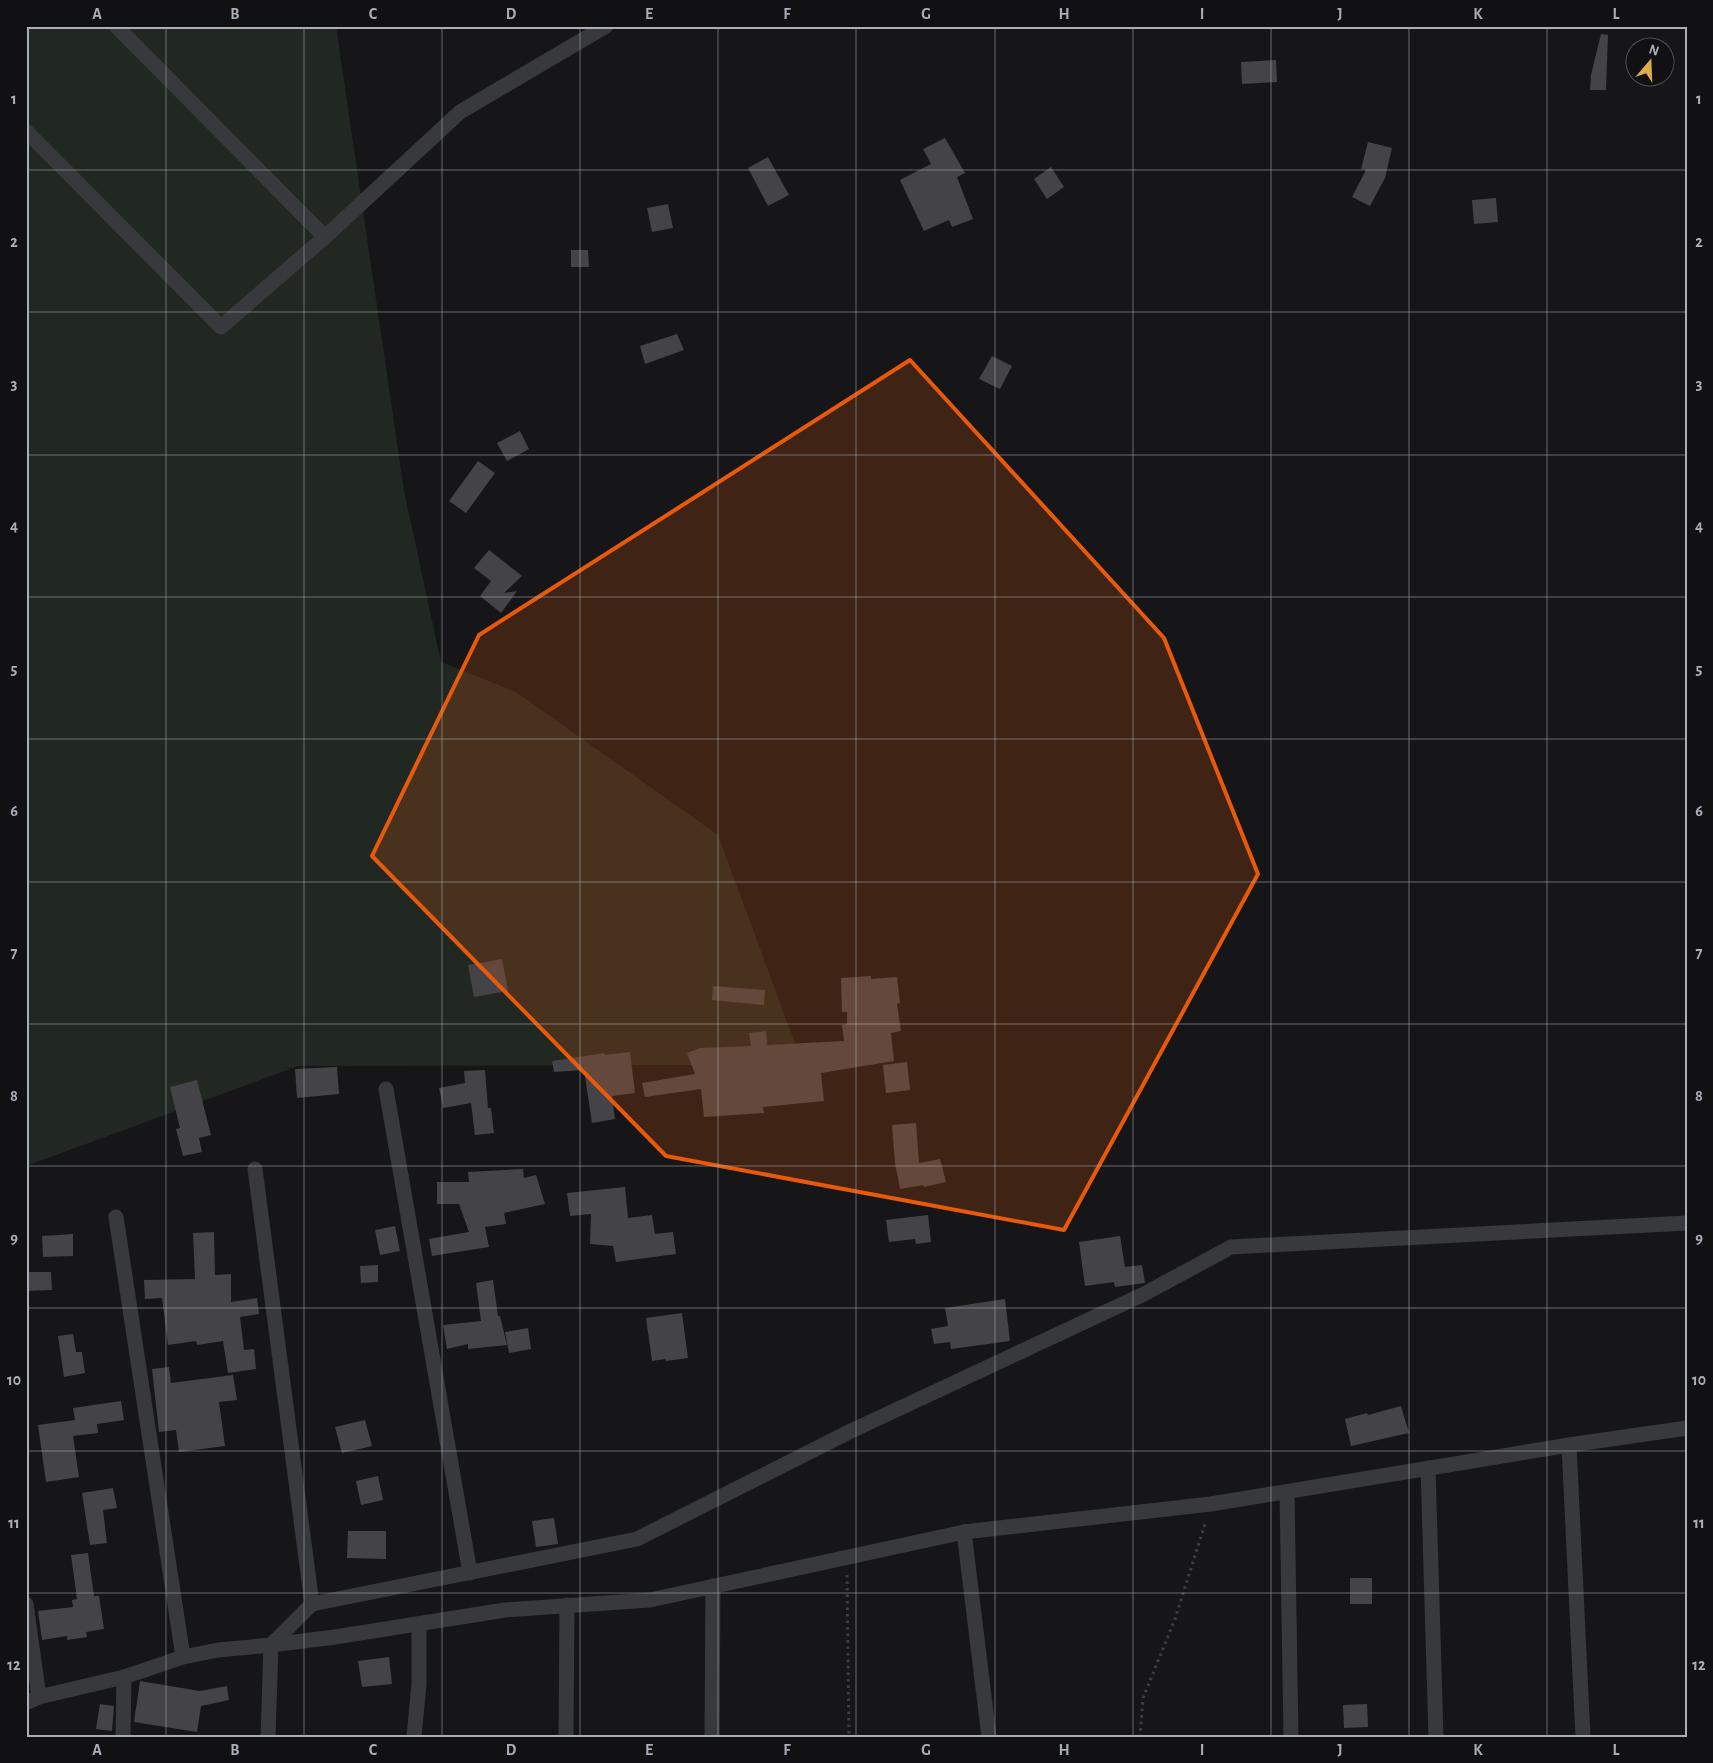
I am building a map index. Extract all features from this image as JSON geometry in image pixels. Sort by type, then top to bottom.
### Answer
[{"type":"street","points":[[116,26],[324,237]]},
{"type":"street","points":[[26,131],[221,327],[324,237],[460,112],[606,26]]},
{"type":"street","points":[[386,1089],[470,1573]]},
{"type":"street","points":[[255,1169],[312,1604]]},
{"type":"street","points":[[116,1218],[183,1657]]},
{"type":"street","points":[[268,1737],[271,1645],[312,1604],[636,1539],[851,1430],[1144,1294],[1231,1247],[1687,1223]]},
{"type":"street","points":[[26,1604],[32,1700],[124,1677],[183,1657],[218,1650],[271,1645],[505,1610],[650,1600],[964,1532],[1211,1504],[1569,1444],[1687,1428]]},
{"type":"street","points":[[1569,1444],[1583,1737]]},
{"type":"street","points":[[1428,1468],[1436,1737]]},
{"type":"street","points":[[1287,1492],[1291,1737]]},
{"type":"street","points":[[964,1532],[989,1737]]},
{"type":"street","points":[[712,1737],[713,1586]]},
{"type":"street","points":[[566,1737],[567,1605]]},
{"type":"street","points":[[414,1737],[418,1684],[419,1624]]},
{"type":"street","points":[[123,1737],[124,1677]]},
{"type":"path","points":[[1140,1737],[1143,1698],[1175,1619],[1211,1504]]},
{"type":"path","points":[[846,1557],[849,1737]]},
{"type":"highlighted area","points":[[910,360],[1164,638],[1258,874],[1064,1230],[666,1156],[372,856],[479,635]]},
{"type":"shaded area","points":[[26,26],[336,26],[404,491],[441,662],[516,692],[718,835],[803,1065],[298,1066],[26,1166]]},
{"type":"building","points":[[1601,34],[1608,35],[1606,90],[1590,90],[1591,75]]},
{"type":"building","points":[[1276,60],[1277,82],[1242,84],[1241,62]]},
{"type":"building","points":[[945,138],[965,173],[957,177],[973,219],[952,227],[949,220],[924,231],[900,180],[931,164],[923,149]]},
{"type":"building","points":[[1368,142],[1392,148],[1385,178],[1370,206],[1352,197],[1366,170],[1361,169]]},
{"type":"building","points":[[768,157],[789,195],[768,206],[748,168]]},
{"type":"building","points":[[1051,167],[1064,187],[1047,199],[1034,179]]},
{"type":"building","points":[[1496,198],[1498,222],[1474,224],[1472,200]]},
{"type":"building","points":[[668,204],[673,228],[652,232],[647,208]]},
{"type":"building","points":[[571,250],[588,250],[589,267],[571,267]]},
{"type":"building","points":[[677,334],[684,350],[645,364],[640,346]]},
{"type":"building","points":[[992,356],[1012,366],[1000,389],[979,379]]},
{"type":"building","points":[[520,431],[529,449],[507,461],[497,443]]},
{"type":"building","points":[[478,461],[495,473],[466,513],[449,501]]},
{"type":"building","points":[[489,550],[522,576],[504,593],[517,591],[501,613],[480,596],[491,581],[474,568]]},
{"type":"building","points":[[502,959],[508,991],[474,997],[468,965]]},
{"type":"building","points":[[871,976],[871,979],[897,977],[900,1003],[897,1004],[901,1031],[891,1033],[894,1061],[821,1073],[824,1101],[763,1107],[764,1113],[704,1117],[701,1089],[645,1097],[642,1083],[695,1074],[687,1053],[700,1048],[751,1046],[749,1033],[766,1031],[767,1045],[844,1041],[842,1025],[847,1024],[847,1012],[842,1012],[841,978]]},
{"type":"building","points":[[713,986],[765,990],[764,1005],[712,1000]]},
{"type":"building","points":[[630,1052],[635,1093],[612,1096],[615,1119],[592,1123],[584,1070],[554,1072],[552,1061],[604,1053],[605,1055]]},
{"type":"building","points":[[907,1062],[910,1090],[886,1093],[883,1065]]},
{"type":"building","points":[[337,1067],[339,1094],[297,1098],[295,1069]]},
{"type":"building","points":[[485,1070],[488,1108],[491,1108],[494,1133],[475,1135],[471,1103],[443,1108],[439,1088],[465,1083],[464,1071]]},
{"type":"building","points":[[197,1080],[211,1135],[199,1138],[202,1152],[183,1156],[176,1129],[180,1128],[170,1087]]},
{"type":"building","points":[[916,1123],[919,1163],[940,1159],[946,1182],[924,1187],[923,1185],[900,1189],[895,1163],[892,1125]]},
{"type":"building","points":[[523,1169],[524,1178],[536,1175],[545,1204],[504,1213],[506,1224],[485,1227],[489,1247],[432,1256],[429,1239],[469,1232],[459,1204],[437,1204],[437,1182],[469,1182],[468,1172]]},
{"type":"building","points":[[625,1187],[628,1218],[652,1215],[655,1234],[673,1232],[676,1254],[616,1262],[613,1246],[590,1244],[591,1214],[570,1216],[567,1193]]},
{"type":"building","points":[[928,1215],[931,1242],[916,1244],[915,1239],[889,1242],[886,1220]]},
{"type":"building","points":[[395,1226],[400,1251],[380,1255],[375,1230]]},
{"type":"building","points":[[214,1232],[215,1275],[231,1274],[231,1302],[257,1298],[259,1314],[240,1317],[244,1350],[254,1349],[256,1369],[228,1373],[223,1341],[197,1345],[196,1341],[168,1345],[162,1298],[145,1299],[144,1280],[195,1279],[193,1233]]},
{"type":"building","points":[[73,1234],[73,1256],[43,1257],[42,1236]]},
{"type":"building","points":[[1120,1236],[1125,1267],[1142,1265],[1145,1283],[1115,1287],[1114,1282],[1085,1286],[1079,1242]]},
{"type":"building","points":[[378,1265],[378,1282],[361,1283],[360,1266]]},
{"type":"building","points":[[26,1272],[51,1272],[52,1290],[26,1291]]},
{"type":"building","points":[[493,1280],[498,1316],[500,1316],[507,1345],[468,1349],[468,1344],[447,1349],[443,1325],[481,1321],[476,1283]]},
{"type":"building","points":[[1005,1299],[1010,1341],[951,1349],[950,1342],[934,1344],[931,1329],[948,1326],[945,1308]]},
{"type":"building","points":[[682,1313],[688,1358],[652,1361],[646,1318]]},
{"type":"building","points":[[528,1328],[531,1349],[509,1353],[505,1332]]},
{"type":"building","points":[[73,1334],[76,1352],[82,1352],[85,1373],[64,1377],[58,1336]]},
{"type":"building","points":[[169,1367],[171,1383],[233,1375],[237,1400],[219,1402],[225,1446],[179,1452],[176,1430],[159,1432],[152,1369]]},
{"type":"building","points":[[121,1401],[124,1420],[97,1424],[98,1433],[73,1436],[79,1477],[46,1482],[38,1425],[75,1420],[73,1408]]},
{"type":"building","points":[[1401,1406],[1409,1433],[1351,1446],[1345,1419]]},
{"type":"building","points":[[365,1420],[372,1446],[342,1453],[335,1427]]},
{"type":"building","points":[[378,1476],[383,1500],[361,1505],[356,1481]]},
{"type":"building","points":[[113,1488],[117,1508],[103,1510],[107,1543],[90,1545],[82,1493]]},
{"type":"building","points":[[554,1518],[558,1544],[536,1547],[532,1521]]},
{"type":"building","points":[[348,1531],[386,1531],[386,1559],[347,1558]]},
{"type":"building","points":[[88,1553],[94,1596],[99,1596],[104,1629],[86,1632],[87,1637],[67,1640],[67,1636],[42,1640],[38,1611],[73,1607],[72,1600],[77,1599],[71,1555]]},
{"type":"building","points":[[1350,1578],[1372,1578],[1372,1604],[1350,1604]]},
{"type":"building","points":[[389,1657],[392,1684],[362,1687],[358,1661]]},
{"type":"building","points":[[140,1681],[200,1691],[227,1686],[229,1700],[201,1706],[197,1732],[134,1722]]},
{"type":"building","points":[[100,1704],[114,1706],[112,1731],[96,1729]]},
{"type":"building","points":[[1367,1704],[1368,1727],[1344,1728],[1343,1705]]}]
